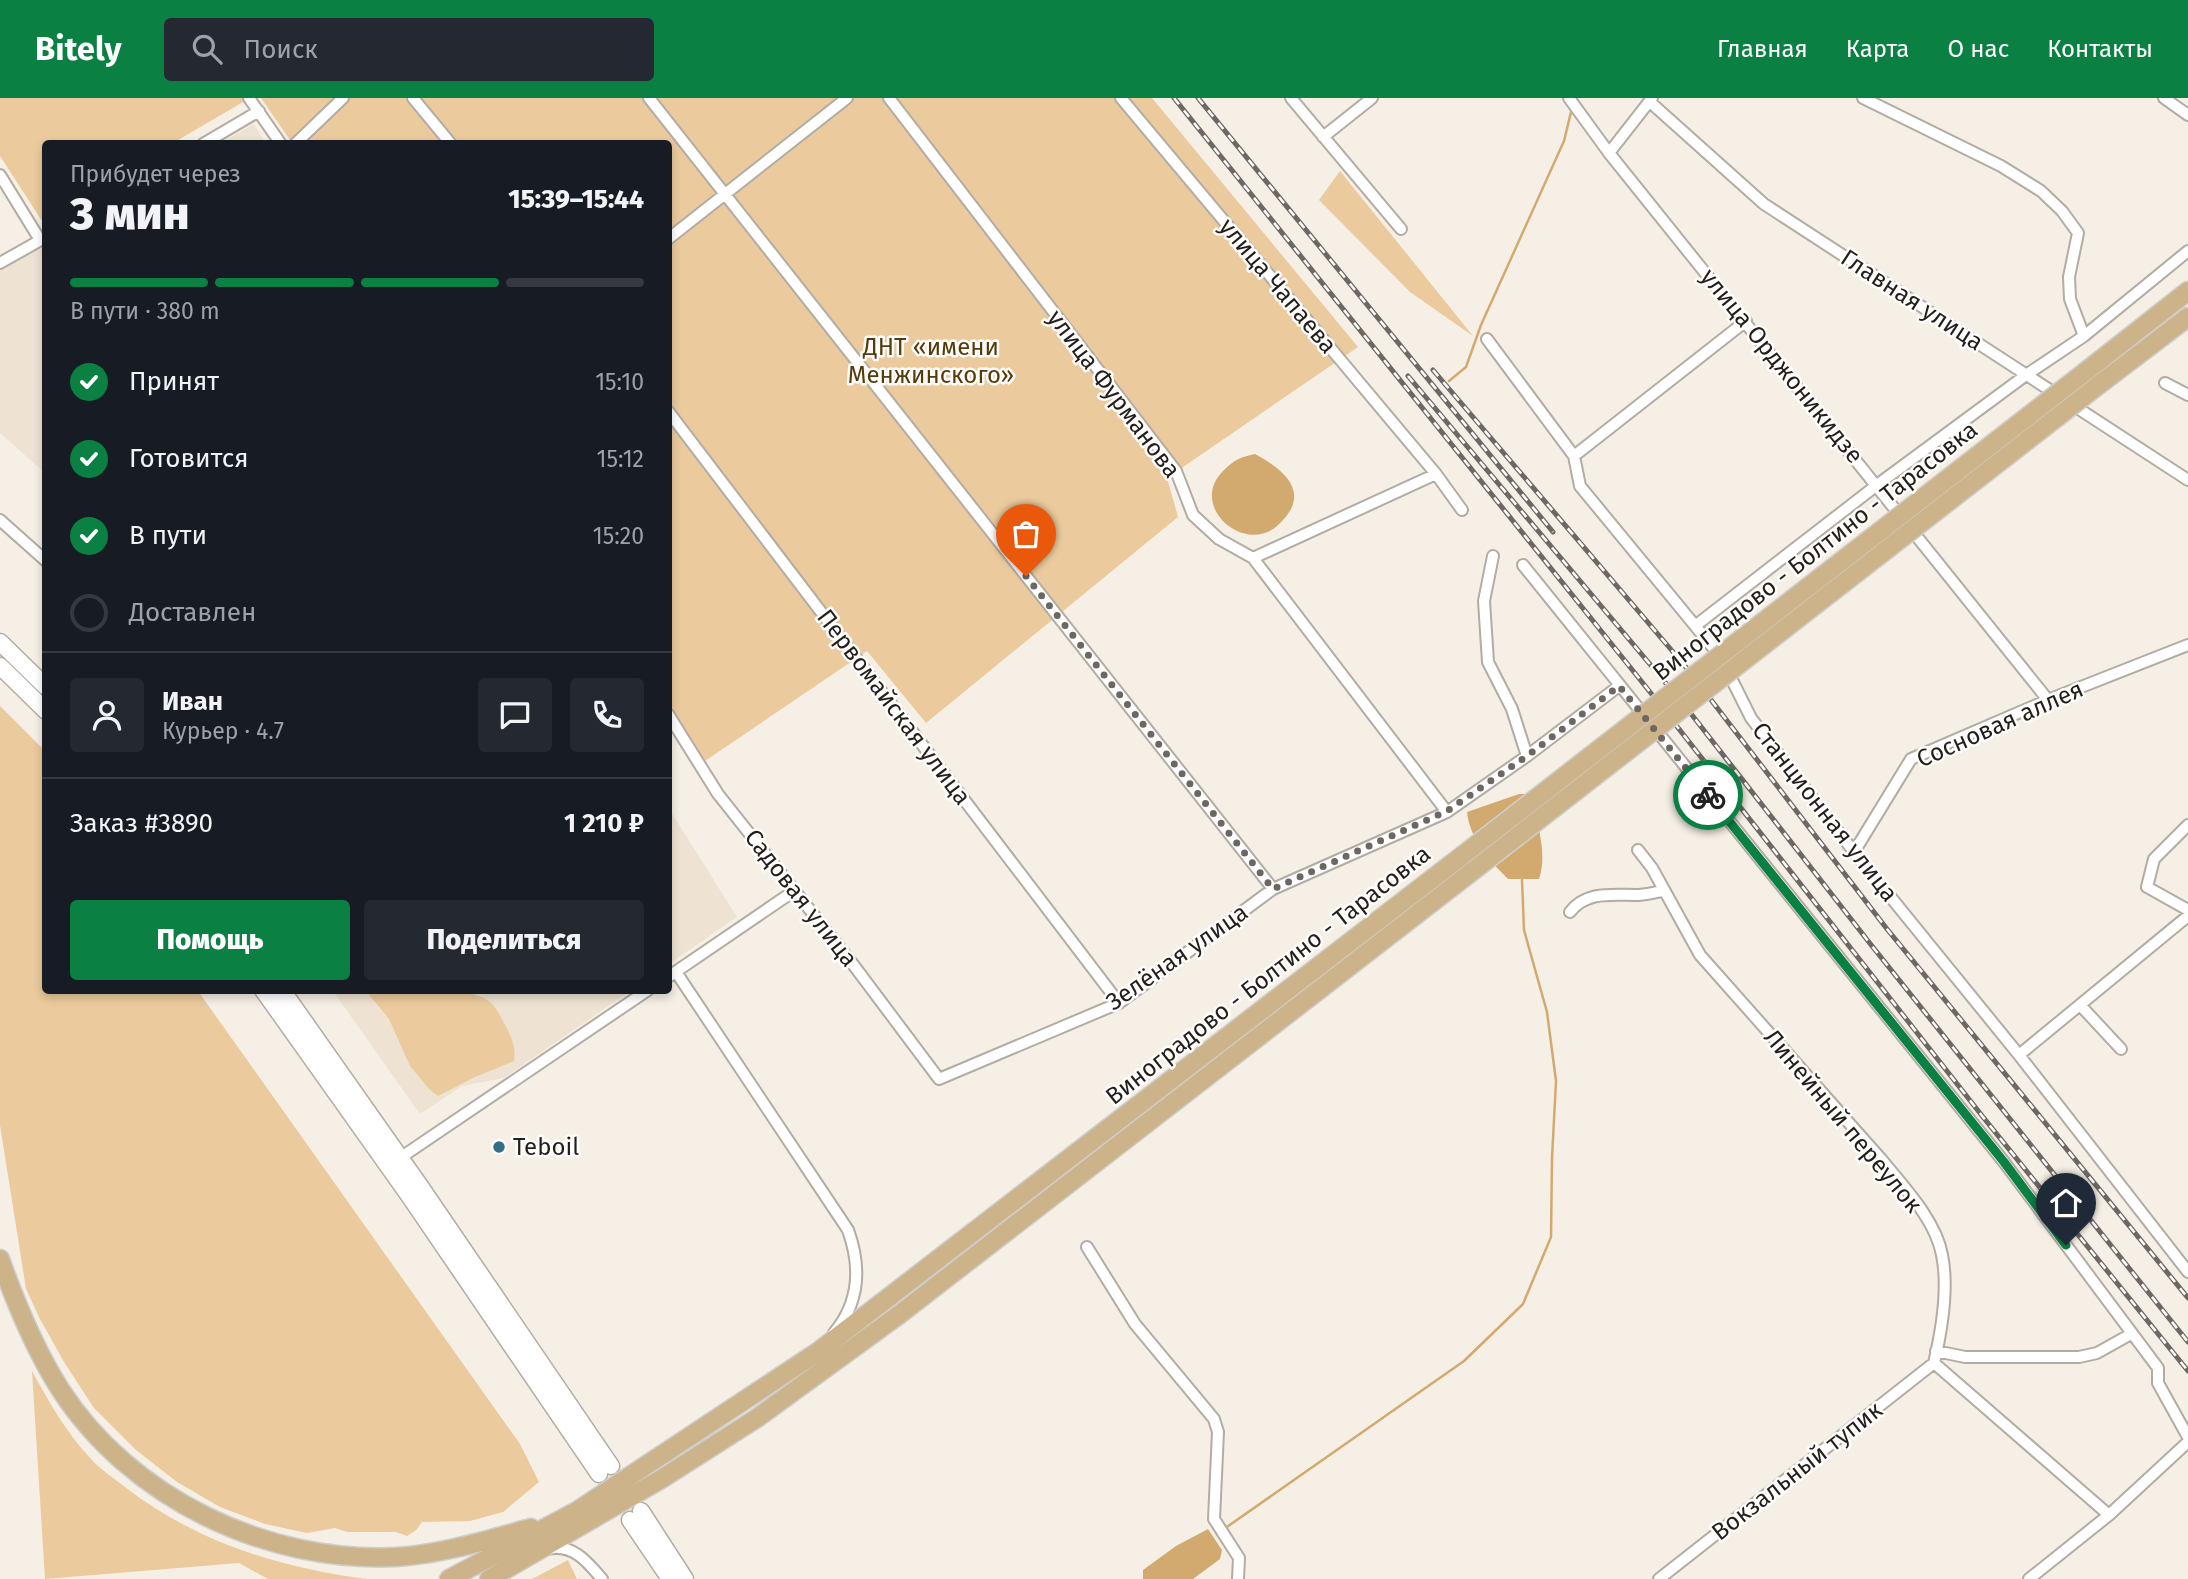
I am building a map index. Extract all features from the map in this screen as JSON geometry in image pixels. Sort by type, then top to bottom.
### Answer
[{"type":"main road","name":"Виноградово - Болтино - Тарасовка","points":[[449,1579],[577,1511],[819,1351],[2188,291]]},
{"type":"main road","name":"Виноградово - Болтино - Тарасовка","points":[[489,1579],[663,1478],[780,1402],[900,1314],[2188,317]]},
{"type":"main road","points":[[0,1259],[32,1340],[60,1390],[96,1435],[142,1478],[211,1520],[278,1545],[336,1555],[397,1557],[467,1546],[532,1528],[577,1511]]},
{"type":"street","points":[[249,98],[278,140]]},
{"type":"street","points":[[299,140],[343,98]]},
{"type":"street","points":[[413,98],[449,140]]},
{"type":"street","points":[[649,98],[1273,889]]},
{"type":"street","points":[[672,236],[847,98]]},
{"type":"street","name":"улица Фурманова","points":[[889,98],[1176,471],[1193,515],[1219,539],[1253,558],[1447,811]]},
{"type":"street","name":"улица Чапаева","points":[[1121,98],[1436,474],[1462,510]]},
{"type":"street","points":[[1291,98],[1401,229]]},
{"type":"street","points":[[1324,137],[1372,98]]},
{"type":"street","name":"улица Орджоникидзе","points":[[1569,98],[1609,153],[2048,700]]},
{"type":"street","points":[[1863,98],[2001,166],[2041,191],[2062,211],[2078,233],[2069,277],[2070,299],[2084,336]]},
{"type":"street","points":[[2164,98],[2188,115]]},
{"type":"street","points":[[1609,153],[1651,100]]},
{"type":"street","name":"Главная улица","points":[[1651,100],[1764,204],[2188,480]]},
{"type":"street","points":[[210,140],[259,111]]},
{"type":"street","points":[[0,175],[42,237]]},
{"type":"street","points":[[0,263],[42,239]]},
{"type":"street","points":[[1695,626],[1877,485],[2026,374],[2084,336],[2188,251]]},
{"type":"street","points":[[1574,456],[1746,321]]},
{"type":"street","name":"Станционная улица","points":[[1487,339],[1574,456],[1580,486],[1720,656],[1751,718],[1854,852],[2019,1055],[2188,1272]]},
{"type":"street","points":[[2165,383],[2188,395]]},
{"type":"street","name":"Первомайская улица","points":[[672,416],[1119,1003]]},
{"type":"street","points":[[1253,558],[1436,474]]},
{"type":"street","points":[[0,520],[42,557]]},
{"type":"street","points":[[1493,556],[1484,601],[1488,662],[1512,709],[1527,756]]},
{"type":"street","points":[[1523,565],[2004,1162],[2158,1368],[2158,1383],[2188,1439],[2109,1515],[2029,1579]]},
{"type":"street","points":[[0,642],[42,683]]},
{"type":"street","name":"Сосновая аллея","points":[[1854,852],[1912,759],[2048,700],[2188,645]]},
{"type":"street","points":[[0,666],[42,707]]},
{"type":"street","name":"Зелёная улица","points":[[939,1079],[1119,1003],[1273,889],[1447,811],[1527,756],[1619,686]]},
{"type":"street","name":"Садовая улица","points":[[672,720],[718,794],[852,963],[939,1079]]},
{"type":"street","points":[[2188,825],[2154,859],[2147,887],[2188,911]]},
{"type":"street","name":"Линейный переулок","points":[[1638,850],[1652,867],[1700,955],[1881,1159],[1927,1220],[1942,1252],[1944,1279],[1941,1333],[1935,1357]]},
{"type":"street","points":[[794,891],[672,974],[848,1230],[856,1252],[857,1283],[851,1307],[840,1326],[819,1351]]},
{"type":"street","points":[[1570,912],[1577,902],[1601,894],[1640,895],[1664,891]]},
{"type":"street","points":[[2019,1055],[2188,916]]},
{"type":"street","points":[[265,994],[414,1190],[605,1470]]},
{"type":"street","points":[[285,994],[400,1158],[414,1190]]},
{"type":"street","points":[[400,1158],[642,994]]},
{"type":"street","points":[[2080,1005],[2121,1049]]},
{"type":"street","points":[[1087,1247],[1135,1324],[1214,1419],[1218,1432],[1214,1519],[1239,1558],[1238,1579]]},
{"type":"street","points":[[1935,1357],[2079,1357],[2097,1353],[2131,1334]]},
{"type":"street","points":[[1935,1357],[2109,1515]]},
{"type":"street","name":"Вокзальный тупик","points":[[1660,1579],[1935,1357]]},
{"type":"street","points":[[670,1579],[636,1515],[685,1579]]},
{"type":"street","points":[[540,1551],[571,1549],[586,1560],[602,1579]]},
{"type":"shaded area","points":[[254,124],[263,140],[225,140]]},
{"type":"shaded area","points":[[42,245],[42,470],[0,433],[0,270]]},
{"type":"shaded area","points":[[1255,454],[1286,477],[1294,494],[1293,504],[1277,526],[1264,533],[1250,535],[1236,531],[1224,522],[1216,511],[1212,498],[1214,485],[1223,471],[1245,456]]},
{"type":"shaded area","points":[[1519,794],[1529,794],[1538,825],[1542,848],[1539,879],[1508,879],[1482,849],[1469,822],[1467,812]]},
{"type":"shaded area","points":[[672,813],[737,917],[672,962]]},
{"type":"shaded area","points":[[335,994],[626,994],[504,1078],[462,1086],[420,1114]]},
{"type":"shaded area","points":[[1208,1529],[1222,1550],[1220,1559],[1193,1579],[1143,1579],[1143,1570],[1176,1546]]},
{"type":"green space","points":[[0,98],[250,98],[178,140],[42,140],[42,221],[0,156]]},
{"type":"green space","name":"ДНТ «имени Менжинского»","points":[[261,98],[1152,98],[1358,347],[1167,478],[1178,517],[926,723],[867,651],[702,763],[672,714],[672,140],[290,140]]},
{"type":"green space","points":[[1340,171],[1473,336],[1410,292],[1319,200]]},
{"type":"green space","points":[[0,706],[42,748],[42,994],[200,994],[520,1444],[539,1482],[503,1512],[470,1521],[422,1522],[407,1536],[396,1532],[347,1532],[335,1528],[307,1533],[265,1524],[220,1507],[177,1482],[136,1450],[94,1408],[40,1319],[26,1289],[0,1125]]},
{"type":"green space","points":[[368,994],[480,996],[495,1007],[510,1034],[514,1061],[438,1096],[410,1066],[389,1019]]},
{"type":"green space","points":[[32,1371],[59,1417],[83,1450],[103,1471],[152,1506],[181,1523],[240,1550],[302,1568],[367,1579],[268,1579],[239,1563],[45,1579]]},
{"type":"green space","points":[[568,1560],[577,1579],[532,1579]]},
{"type":"waterway","points":[[1449,381],[1466,367],[1481,325],[1564,141],[1572,108]]},
{"type":"waterway","points":[[1224,1529],[1464,1361],[1523,1304],[1551,1237],[1556,1081],[1547,1012],[1524,930],[1522,880]]},
{"type":"railway","points":[[1174,98],[1650,692],[1983,1117],[2188,1371]]},
{"type":"railway","points":[[1198,98],[1553,532]]},
{"type":"railway","points":[[1433,370],[1685,666],[1887,929],[2188,1298]]},
{"type":"railway","points":[[1408,376],[1685,706],[1872,946],[2188,1342]]},
{"type":"way so far","points":[[1026,576],[1273,889],[1447,811],[1527,756],[1619,686],[1708,795]]},
{"type":"place","name":"Teboil","points":[[499,1147]]},
{"type":"route","points":[[1708,795],[1896,1026],[2066,1245]]}]
